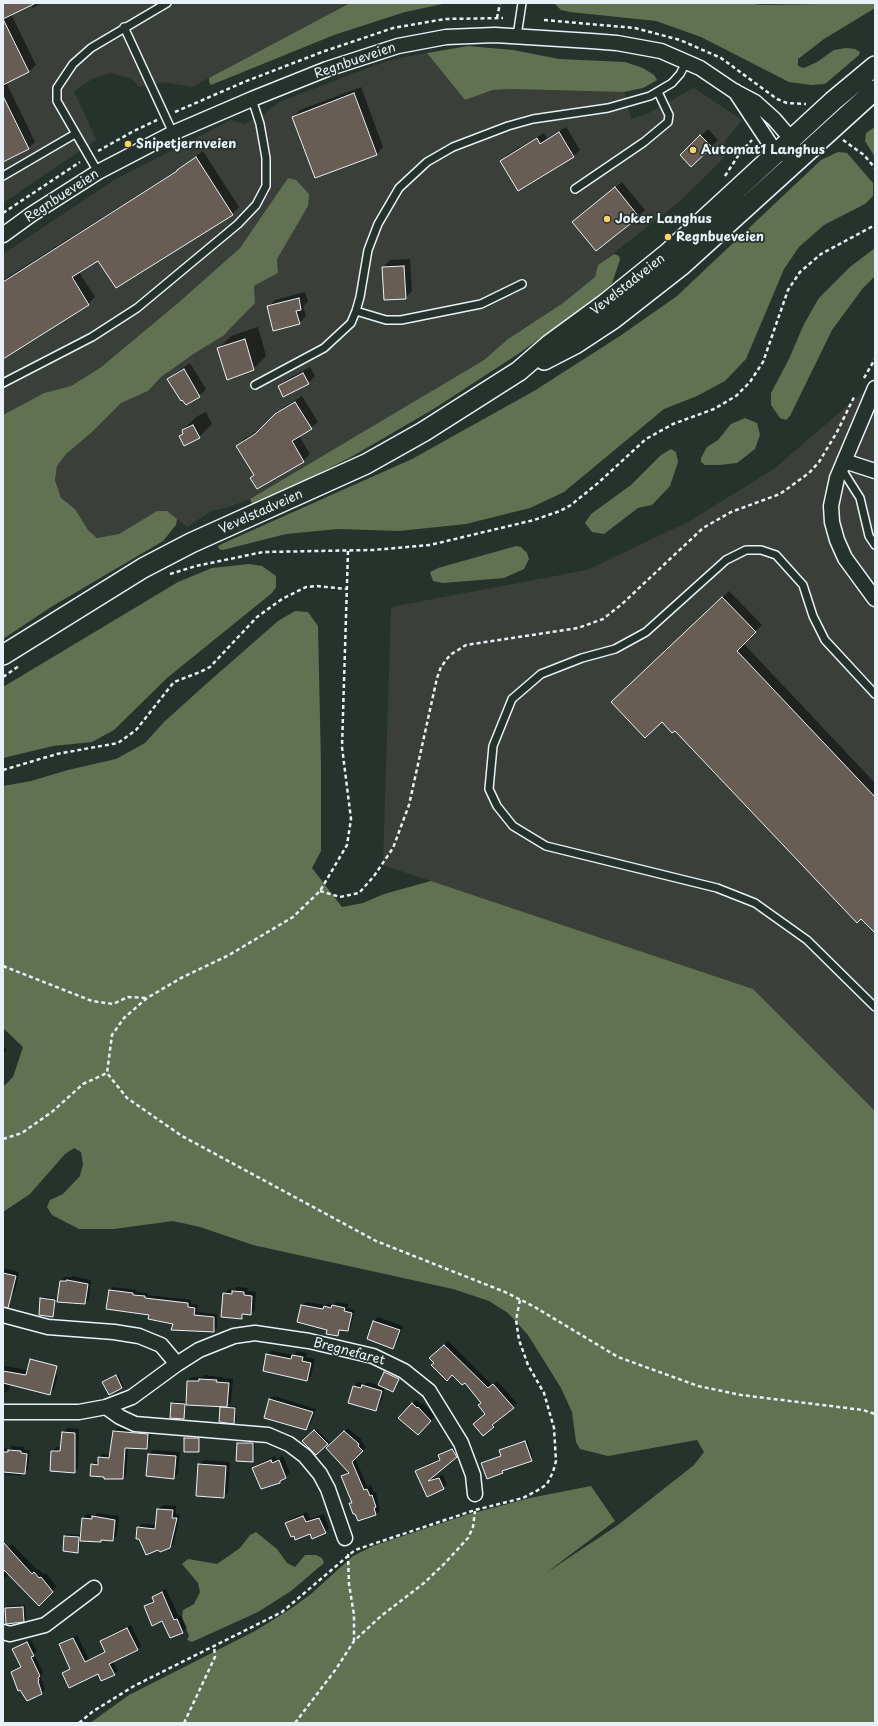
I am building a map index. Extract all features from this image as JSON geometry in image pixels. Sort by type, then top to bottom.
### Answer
[{"type":"main road","name":"Vevelstadveien","points":[[519,371],[548,345],[605,304],[668,253],[833,101],[875,66]]},
{"type":"main road","name":"Vevelstadveien","points":[[3,655],[148,566],[198,541],[366,464],[423,432],[519,371],[564,350],[592,333],[636,302],[707,244],[875,90]]},
{"type":"street","name":"Regnbueveien","points":[[3,235],[32,214],[98,172],[173,133],[327,69],[398,46],[446,37],[517,36],[628,45],[661,51],[687,61],[713,76],[734,91],[755,102],[774,119],[792,140],[797,160]]},
{"type":"street","name":"Regnbueveien","points":[[734,91],[757,126],[778,153]]},
{"type":"street","points":[[778,153],[797,160]]},
{"type":"street","points":[[875,388],[833,491],[831,506],[837,540],[845,558],[875,599]]},
{"type":"street","points":[[843,465],[875,472]]},
{"type":"street","points":[[3,1316],[48,1327],[114,1332],[139,1336],[161,1345],[177,1364]]},
{"type":"street","name":"Bregnefaret","points":[[3,1412],[78,1412],[106,1407],[132,1397],[199,1350],[234,1336],[255,1334],[309,1341],[373,1356],[391,1363],[418,1380],[438,1401],[468,1459],[473,1475],[475,1494]]},
{"type":"street","points":[[106,1407],[120,1417],[135,1424],[268,1435],[289,1444],[305,1456],[320,1474],[328,1489],[344,1538]]},
{"type":"street","points":[[3,1632],[10,1634],[45,1625],[94,1588]]},
{"type":"lane","points":[[98,172],[57,101],[58,88],[73,64],[91,48],[124,27],[167,3]]},
{"type":"lane","points":[[517,36],[522,3]]},
{"type":"lane","points":[[124,27],[173,133]]},
{"type":"lane","points":[[255,385],[324,348],[351,323],[356,311],[368,250],[378,224],[399,188],[427,162],[453,147],[508,126],[533,119],[608,108],[632,102],[658,92],[672,83],[680,74],[687,61]]},
{"type":"lane","points":[[575,189],[644,142],[668,122],[669,115],[658,92]]},
{"type":"lane","points":[[3,383],[92,337],[137,308],[238,224],[256,205],[266,186],[266,158],[260,124],[252,99]]},
{"type":"lane","points":[[3,176],[75,134]]},
{"type":"lane","points":[[356,311],[386,320],[401,320],[481,304],[522,284]]},
{"type":"lane","points":[[843,465],[860,498],[869,536],[875,545]]},
{"type":"lane","points":[[875,694],[825,640],[813,616],[802,585],[776,555],[762,550],[746,550],[726,560],[646,632],[615,649],[582,658],[540,674],[512,698],[493,746],[489,789],[497,806],[513,826],[546,846],[717,888],[755,903],[807,940],[875,1007]]},
{"type":"path","points":[[497,18],[500,3]]},
{"type":"path","points":[[785,108],[787,103]]},
{"type":"path","points":[[722,180],[740,153],[754,138]]},
{"type":"path","points":[[841,139],[864,155],[875,168]]},
{"type":"path","points":[[185,569],[263,552],[290,550],[348,551],[398,549],[464,538],[549,516],[571,505],[646,440],[673,424],[714,409],[740,393],[758,371],[763,362],[788,290],[800,272],[818,256],[875,225]]},
{"type":"path","points":[[863,380],[875,359]]},
{"type":"path","points":[[320,891],[340,897],[359,893],[374,876],[393,848],[409,805],[437,678],[441,667],[450,655],[458,648],[470,644],[578,628],[603,619],[622,604],[690,538],[703,528],[731,512],[780,494],[809,473],[819,462],[837,432],[857,391]]},
{"type":"path","points":[[348,551],[342,747],[351,819],[347,845],[320,891],[293,917],[229,955],[181,978],[147,998],[124,1018],[112,1035],[107,1073],[127,1098],[182,1136],[336,1220],[395,1250],[500,1290],[534,1306],[618,1357],[698,1386],[742,1396],[863,1410],[875,1414]]},
{"type":"path","points":[[3,770],[57,754],[118,744],[136,730],[174,682],[210,667],[257,617],[282,598],[306,587],[317,586],[346,589]]},
{"type":"path","points":[[3,966],[92,1001],[113,1004],[128,997],[147,998]]},
{"type":"path","points":[[3,1139],[22,1133],[53,1111],[83,1084],[107,1073]]},
{"type":"path","points":[[79,1723],[92,1712],[134,1686],[282,1612],[348,1554],[363,1546],[475,1510],[523,1498],[547,1484],[555,1467],[556,1446],[553,1420],[544,1393],[528,1365],[518,1336],[516,1320],[520,1300]]},
{"type":"path","points":[[295,1723],[336,1669],[354,1641],[381,1616],[424,1583],[446,1563],[468,1538],[473,1527],[475,1510]]},
{"type":"path","points":[[348,1554],[348,1584],[354,1615],[354,1641]]},
{"type":"path","points":[[184,1723],[215,1657],[214,1646]]},
{"type":"shaded area","points":[[3,3],[350,3],[192,87],[162,82],[140,87],[130,78],[109,73],[92,79],[74,91],[96,140],[3,203]]},
{"type":"shaded area","points":[[749,3],[801,3],[761,5]]},
{"type":"shaded area","points":[[427,53],[465,100],[493,90],[512,89],[624,92],[631,119],[647,114],[694,88],[742,120],[725,141],[726,153],[722,160],[679,202],[598,265],[595,277],[563,303],[508,339],[484,360],[250,499],[229,507],[211,511],[187,527],[167,511],[157,511],[119,534],[97,538],[88,530],[75,509],[61,498],[55,480],[57,466],[66,454],[91,433],[121,403],[148,391],[161,377],[195,353],[223,336],[255,303],[254,286],[278,273],[277,259],[289,237],[288,178],[240,248],[178,303],[100,368],[71,386],[44,393],[3,415],[3,254],[116,179],[231,120],[244,124],[264,114],[279,102],[373,66],[395,59]]},
{"type":"shaded area","points":[[875,382],[875,1111],[753,989],[383,865],[391,607],[587,570],[688,522],[774,469]]},
{"type":"green space","points":[[350,3],[447,3],[405,12],[334,35],[211,85],[209,82],[209,78]]},
{"type":"green space","points":[[554,3],[749,3],[761,5],[875,3],[875,8],[824,39],[798,59],[798,66],[804,68],[817,62],[834,50],[846,48],[855,49],[860,52],[859,55],[825,84],[811,85],[789,82],[701,37],[656,21],[570,12],[561,10]]},
{"type":"green space","points":[[468,46],[513,50],[559,59],[625,62],[643,68],[654,75],[657,80],[643,88],[624,92],[512,89],[493,90],[465,100],[427,53]]},
{"type":"green space","points":[[875,127],[875,157],[865,141],[866,133]]},
{"type":"green space","points":[[838,152],[847,153],[873,183],[873,196],[865,204],[824,225],[799,247],[784,269],[746,359],[725,381],[697,396],[664,409],[564,492],[530,508],[466,524],[399,531],[338,529],[286,534],[223,550],[219,549],[218,546],[226,542],[412,459],[534,391],[620,336],[677,296],[821,160]]},
{"type":"green space","points":[[288,178],[296,180],[309,194],[308,206],[277,259],[278,273],[254,286],[255,303],[223,336],[195,353],[161,377],[148,391],[121,403],[91,433],[66,454],[57,466],[55,480],[61,498],[75,509],[88,530],[97,538],[119,534],[157,511],[167,511],[177,519],[176,525],[163,541],[51,607],[3,639],[3,415],[44,393],[71,386],[100,368],[178,303],[240,248]]},
{"type":"green space","points":[[875,248],[875,276],[863,288],[832,330],[790,416],[786,420],[780,418],[771,405],[771,393],[789,359],[804,324],[819,298],[850,267]]},
{"type":"green space","points":[[614,254],[619,256],[620,260],[612,283],[598,297],[518,354],[432,410],[351,457],[261,503],[252,504],[250,499],[484,360],[508,339],[563,303],[595,277],[598,265]]},
{"type":"green space","points":[[745,418],[757,423],[760,435],[755,449],[737,463],[705,465],[701,462],[701,458],[707,447],[718,440],[731,424]]},
{"type":"green space","points":[[671,449],[676,452],[678,462],[670,486],[652,505],[638,508],[604,534],[592,532],[585,523],[591,514],[631,485],[661,455]]},
{"type":"green space","points":[[516,546],[521,547],[527,553],[529,559],[524,569],[504,578],[443,583],[433,581],[430,572],[438,568]]},
{"type":"green space","points":[[249,564],[262,566],[276,576],[276,587],[272,593],[167,678],[114,730],[92,742],[53,746],[3,758],[3,687],[178,582],[212,568]]},
{"type":"green space","points":[[295,611],[308,612],[318,626],[321,851],[312,868],[342,907],[363,903],[384,894],[431,881],[753,989],[875,1111],[875,1723],[90,1723],[129,1695],[255,1631],[289,1610],[311,1594],[353,1556],[373,1546],[466,1515],[530,1498],[591,1486],[615,1521],[546,1573],[618,1525],[694,1465],[704,1452],[697,1440],[608,1456],[580,1449],[576,1442],[572,1412],[561,1388],[528,1335],[508,1313],[489,1301],[453,1289],[253,1245],[200,1227],[173,1221],[114,1229],[79,1229],[52,1215],[47,1207],[50,1200],[63,1194],[80,1176],[83,1164],[81,1152],[74,1148],[65,1154],[30,1194],[3,1212],[3,1087],[13,1077],[23,1047],[3,1028],[3,786],[31,781],[68,770],[116,759],[145,743],[164,722],[205,685],[278,621]]},
{"type":"green space","points":[[256,1532],[277,1549],[287,1563],[295,1567],[305,1555],[316,1555],[322,1558],[324,1563],[291,1591],[258,1612],[192,1642],[187,1640],[189,1636],[182,1618],[183,1610],[194,1604],[200,1592],[198,1583],[182,1564],[188,1559],[217,1564],[240,1548],[250,1535]]},
{"type":"building","points":[[3,3],[36,3],[3,19]]},
{"type":"building","points":[[3,19],[29,72],[3,85]]},
{"type":"building","points":[[354,93],[377,155],[315,178],[292,117]]},
{"type":"building","points":[[3,96],[29,149],[3,162]]},
{"type":"building","points":[[559,132],[574,157],[518,191],[500,161],[537,138],[540,144]]},
{"type":"building","points":[[700,135],[712,147],[691,167],[680,155]]},
{"type":"building","points":[[196,157],[233,215],[116,288],[98,261],[72,277],[89,305],[3,359],[3,282],[177,171]]},
{"type":"building","points":[[615,187],[639,217],[596,251],[572,222]]},
{"type":"building","points":[[404,266],[406,299],[384,300],[382,267]]},
{"type":"building","points":[[299,298],[301,310],[296,311],[300,324],[273,331],[267,306]]},
{"type":"building","points":[[245,339],[254,370],[227,380],[217,348]]},
{"type":"building","points":[[184,369],[200,397],[186,405],[182,400],[181,401],[167,379]]},
{"type":"building","points":[[303,373],[309,384],[283,397],[278,386]]},
{"type":"building","points":[[295,402],[312,429],[292,441],[304,462],[257,489],[250,478],[254,475],[236,446],[255,434],[275,414]]},
{"type":"building","points":[[193,425],[200,438],[184,446],[179,436],[183,434],[182,430]]},
{"type":"building","points":[[722,597],[756,632],[737,651],[875,797],[875,933],[861,919],[857,923],[675,731],[672,733],[662,722],[645,738],[611,702]]},
{"type":"building","points":[[3,1273],[16,1276],[8,1308],[3,1307]]},
{"type":"building","points":[[67,1280],[88,1284],[85,1304],[57,1302],[60,1281]]},
{"type":"building","points":[[109,1290],[133,1293],[133,1295],[145,1296],[145,1298],[188,1303],[188,1307],[195,1308],[194,1315],[214,1317],[214,1332],[171,1330],[173,1324],[148,1319],[149,1315],[106,1309]]},
{"type":"building","points":[[232,1291],[244,1292],[244,1295],[252,1296],[251,1315],[242,1314],[242,1319],[221,1317],[223,1293],[232,1294]]},
{"type":"building","points":[[40,1298],[55,1300],[53,1317],[39,1315]]},
{"type":"building","points":[[301,1305],[323,1309],[324,1306],[331,1308],[332,1305],[345,1308],[344,1311],[352,1313],[348,1331],[339,1330],[338,1336],[326,1334],[327,1330],[297,1322]]},
{"type":"building","points":[[373,1321],[400,1330],[393,1349],[367,1339]]},
{"type":"building","points":[[444,1345],[488,1388],[493,1384],[514,1408],[492,1425],[494,1427],[483,1436],[473,1424],[485,1414],[478,1405],[481,1403],[465,1383],[462,1385],[452,1375],[447,1381],[431,1365],[434,1363],[429,1358]]},
{"type":"building","points":[[266,1354],[291,1359],[292,1355],[303,1357],[302,1361],[311,1363],[307,1381],[263,1371]]},
{"type":"building","points":[[30,1359],[57,1366],[50,1395],[3,1383],[3,1371],[26,1375]]},
{"type":"building","points":[[384,1372],[399,1379],[393,1392],[378,1385]]},
{"type":"building","points":[[116,1375],[122,1388],[109,1395],[102,1382]]},
{"type":"building","points":[[199,1379],[217,1380],[216,1382],[229,1383],[227,1407],[186,1405],[187,1381],[199,1381]]},
{"type":"building","points":[[362,1385],[382,1391],[376,1411],[348,1403],[353,1386],[361,1388]]},
{"type":"building","points":[[269,1399],[313,1412],[306,1430],[264,1418]]},
{"type":"building","points":[[171,1403],[185,1404],[184,1419],[170,1418]]},
{"type":"building","points":[[412,1403],[417,1408],[418,1407],[431,1421],[418,1435],[398,1418]]},
{"type":"building","points":[[220,1407],[235,1408],[234,1424],[219,1422]]},
{"type":"building","points":[[314,1430],[328,1444],[316,1455],[302,1441]]},
{"type":"building","points":[[113,1431],[148,1434],[147,1449],[125,1448],[123,1479],[104,1479],[104,1477],[90,1476],[91,1464],[98,1465],[98,1457],[109,1458]]},
{"type":"building","points":[[344,1431],[359,1444],[358,1446],[363,1451],[352,1462],[364,1490],[367,1489],[370,1496],[372,1495],[376,1507],[374,1508],[376,1515],[358,1521],[355,1514],[353,1514],[349,1503],[352,1503],[341,1476],[349,1473],[326,1448]]},
{"type":"building","points":[[62,1432],[75,1433],[75,1473],[50,1471],[51,1451],[60,1451]]},
{"type":"building","points":[[184,1438],[199,1438],[199,1452],[184,1452]]},
{"type":"building","points":[[525,1441],[532,1461],[502,1471],[503,1473],[487,1479],[481,1463],[501,1456],[499,1450]]},
{"type":"building","points":[[237,1443],[253,1443],[253,1462],[236,1461]]},
{"type":"building","points":[[452,1449],[457,1457],[428,1481],[439,1478],[444,1489],[427,1497],[415,1471],[440,1460],[438,1455]]},
{"type":"building","points":[[8,1450],[21,1451],[21,1453],[27,1454],[25,1474],[3,1472],[3,1452],[8,1452]]},
{"type":"building","points":[[148,1454],[176,1456],[174,1479],[146,1476]]},
{"type":"building","points":[[271,1460],[272,1463],[279,1460],[286,1478],[280,1481],[280,1483],[261,1489],[252,1468]]},
{"type":"building","points":[[198,1464],[226,1466],[224,1498],[196,1496]]},
{"type":"building","points":[[157,1509],[173,1510],[172,1518],[177,1518],[170,1548],[160,1552],[158,1550],[146,1555],[139,1539],[136,1539],[137,1527],[155,1529]]},
{"type":"building","points":[[92,1516],[115,1520],[113,1541],[80,1541],[82,1518],[92,1519]]},
{"type":"building","points":[[303,1516],[306,1522],[319,1518],[326,1533],[312,1539],[310,1534],[295,1540],[294,1536],[291,1537],[285,1523]]},
{"type":"building","points":[[64,1536],[79,1537],[78,1553],[63,1551]]},
{"type":"building","points":[[3,1542],[32,1574],[34,1572],[39,1578],[41,1577],[53,1592],[39,1606],[3,1569]]},
{"type":"building","points":[[162,1592],[174,1620],[177,1619],[183,1633],[170,1638],[162,1621],[152,1626],[144,1606],[154,1602],[152,1597]]},
{"type":"building","points":[[23,1607],[24,1622],[6,1624],[5,1608]]},
{"type":"building","points":[[127,1628],[138,1650],[109,1664],[115,1675],[101,1681],[98,1674],[69,1688],[62,1673],[70,1669],[59,1644],[73,1638],[85,1662],[105,1652],[100,1641]]},
{"type":"building","points":[[27,1642],[34,1656],[31,1657],[40,1676],[38,1681],[42,1694],[27,1701],[20,1690],[18,1691],[11,1672],[21,1667],[12,1649]]},
{"type":"place","name":"Snipetjernveien","points":[[128,144]]},
{"type":"place","name":"Automat1 Langhus","points":[[693,150]]},
{"type":"place","name":"Joker Langhus","points":[[607,219]]},
{"type":"place","name":"Regnbueveien","points":[[668,237]]}]
